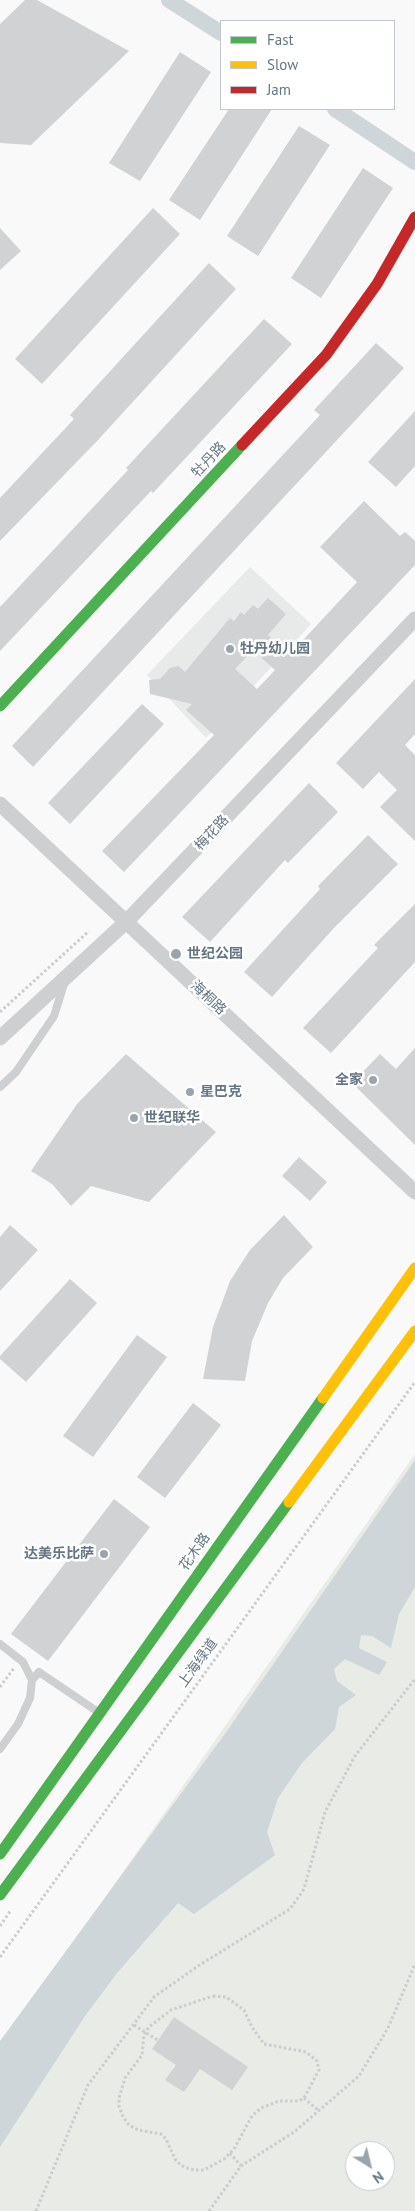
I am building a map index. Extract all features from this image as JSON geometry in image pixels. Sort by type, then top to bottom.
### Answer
[{"type":"main road","name":"牡丹路","points":[[0,706],[326,355],[377,284],[415,217]]},
{"type":"main road","name":"花木路","points":[[0,1854],[415,1268]]},
{"type":"main road","points":[[0,1896],[415,1330]]},
{"type":"street","name":"梅花路","points":[[0,1038],[126,922],[415,619]]},
{"type":"street","name":"海桐路","points":[[0,804],[415,1192]]},
{"type":"lane","points":[[0,1087],[16,1072],[54,1016],[65,979]]},
{"type":"lane","points":[[0,1644],[21,1660],[32,1680]]},
{"type":"lane","points":[[0,1749],[18,1724],[30,1698],[32,1680],[39,1672],[100,1713]]},
{"type":"path","points":[[0,1012],[89,931]]},
{"type":"path","name":"上海绿道","points":[[0,1957],[415,1382]]},
{"type":"path","points":[[0,1687],[21,1660]]},
{"type":"path","points":[[36,2211],[88,2085],[154,1997],[198,1966],[290,1909],[304,1889],[325,1812],[355,1756],[415,1679]]},
{"type":"path","points":[[209,2211],[241,2166],[294,2132],[359,2076],[388,2028],[415,1964]]},
{"type":"path","points":[[213,1996],[226,1997],[244,2010],[252,2027],[264,2044],[299,2049],[312,2056],[317,2062],[317,2076],[304,2098],[299,2101],[279,2100],[261,2108],[252,2116],[230,2153],[213,2166],[204,2170],[184,2167],[176,2161],[166,2139],[161,2134],[138,2130],[123,2117],[119,2106],[122,2084],[142,2055],[145,2032],[171,2010],[213,1996]]},
{"type":"path","points":[[134,2025],[158,2040]]},
{"type":"path","points":[[304,2098],[319,2111]]},
{"type":"path","points":[[230,2153],[241,2166]]},
{"type":"shaded area","name":"牡丹幼儿园","points":[[250,567],[311,624],[206,738],[147,675]]},
{"type":"shaded area","points":[[415,1454],[415,2211],[0,2211],[0,2048]]},
{"type":"shaded area","points":[[415,1460],[415,1587],[399,1614],[391,1648],[372,1636],[361,1635],[359,1648],[387,1662],[379,1675],[345,1659],[334,1669],[337,1681],[356,1695],[339,1707],[335,1729],[302,1763],[278,1798],[267,1832],[275,1855],[194,1914],[178,1903],[117,1973],[85,2016],[0,2147],[0,2041],[227,1731]]},
{"type":"building","points":[[25,0],[37,0],[129,51],[31,145],[0,143],[0,24]]},
{"type":"building","points":[[180,52],[211,72],[140,181],[109,163]]},
{"type":"building","points":[[228,110],[271,110],[200,220],[169,200]]},
{"type":"building","points":[[299,126],[330,145],[258,256],[227,236]]},
{"type":"building","points":[[363,168],[393,188],[321,298],[291,278]]},
{"type":"building","points":[[153,208],[180,234],[42,384],[15,359]]},
{"type":"building","points":[[0,228],[21,251],[0,270]]},
{"type":"building","points":[[209,263],[236,289],[98,440],[0,541],[0,498],[74,419],[70,415]]},
{"type":"building","points":[[264,319],[292,344],[153,493],[151,491],[0,651],[0,607],[128,470],[126,468]]},
{"type":"building","points":[[376,343],[404,368],[33,767],[12,746],[320,415],[314,410]]},
{"type":"building","points":[[415,411],[415,466],[396,487],[368,462]]},
{"type":"building","points":[[364,501],[400,536],[405,532],[415,541],[415,565],[124,872],[102,851],[214,735],[186,710],[192,704],[150,694],[149,680],[160,679],[170,668],[178,666],[185,672],[230,618],[234,621],[241,612],[244,615],[253,605],[258,609],[268,598],[286,614],[268,635],[290,654],[357,582],[320,547]],"holes":[[[253,650],[275,670],[257,689],[235,669]]]},
{"type":"building","points":[[415,679],[415,734],[405,745],[415,755],[415,841],[380,807],[397,790],[379,772],[363,789],[336,763]]},
{"type":"building","points":[[142,704],[164,724],[70,824],[48,803]]},
{"type":"building","points":[[309,783],[338,812],[288,863],[285,860],[210,942],[182,917]]},
{"type":"building","points":[[368,835],[398,864],[333,929],[272,997],[244,972],[320,889],[318,886]]},
{"type":"building","points":[[415,904],[415,962],[331,1053],[303,1028],[378,948],[374,945]]},
{"type":"building","points":[[415,1048],[415,1145],[352,1083],[380,1054],[396,1069]]},
{"type":"building","name":"世纪联华","points":[[126,1054],[216,1132],[149,1202],[91,1186],[71,1206],[52,1184],[31,1171],[77,1104]]},
{"type":"building","points":[[299,1157],[327,1182],[310,1201],[282,1176]]},
{"type":"building","points":[[284,1215],[313,1247],[283,1278],[268,1303],[252,1341],[245,1381],[203,1379],[213,1327],[230,1281],[250,1250]]},
{"type":"building","points":[[10,1225],[38,1250],[0,1291],[0,1237]]},
{"type":"building","points":[[70,1279],[97,1303],[26,1382],[0,1359],[0,1356]]},
{"type":"building","points":[[137,1335],[167,1357],[93,1457],[63,1436]]},
{"type":"building","points":[[193,1403],[221,1425],[165,1498],[137,1477]]},
{"type":"building","points":[[114,1499],[150,1527],[48,1661],[11,1634]]},
{"type":"building","points":[[174,2017],[248,2067],[232,2090],[200,2069],[184,2092],[165,2080],[176,2065],[152,2049]]},
{"type":"waterway","points":[[169,0],[220,32]]},
{"type":"waterway","points":[[337,110],[415,162]]},
{"type":"traffic: fast","points":[[0,706],[242,445]]},
{"type":"traffic: fast","points":[[0,1854],[323,1398]]},
{"type":"traffic: fast","points":[[0,1895],[289,1502]]},
{"type":"traffic: slow","points":[[323,1398],[415,1268]]},
{"type":"traffic: slow","points":[[289,1502],[415,1331]]},
{"type":"traffic: jam","points":[[242,445],[326,355],[377,284],[415,217]]},
{"type":"place","name":"牡丹幼儿园","points":[[230,649]]},
{"type":"place","name":"世纪公园","points":[[176,954]]},
{"type":"place","name":"全家","points":[[373,1080]]},
{"type":"place","name":"星巴克","points":[[190,1092]]},
{"type":"place","name":"世纪联华","points":[[134,1118]]},
{"type":"place","name":"达美乐比萨","points":[[104,1554]]}]
